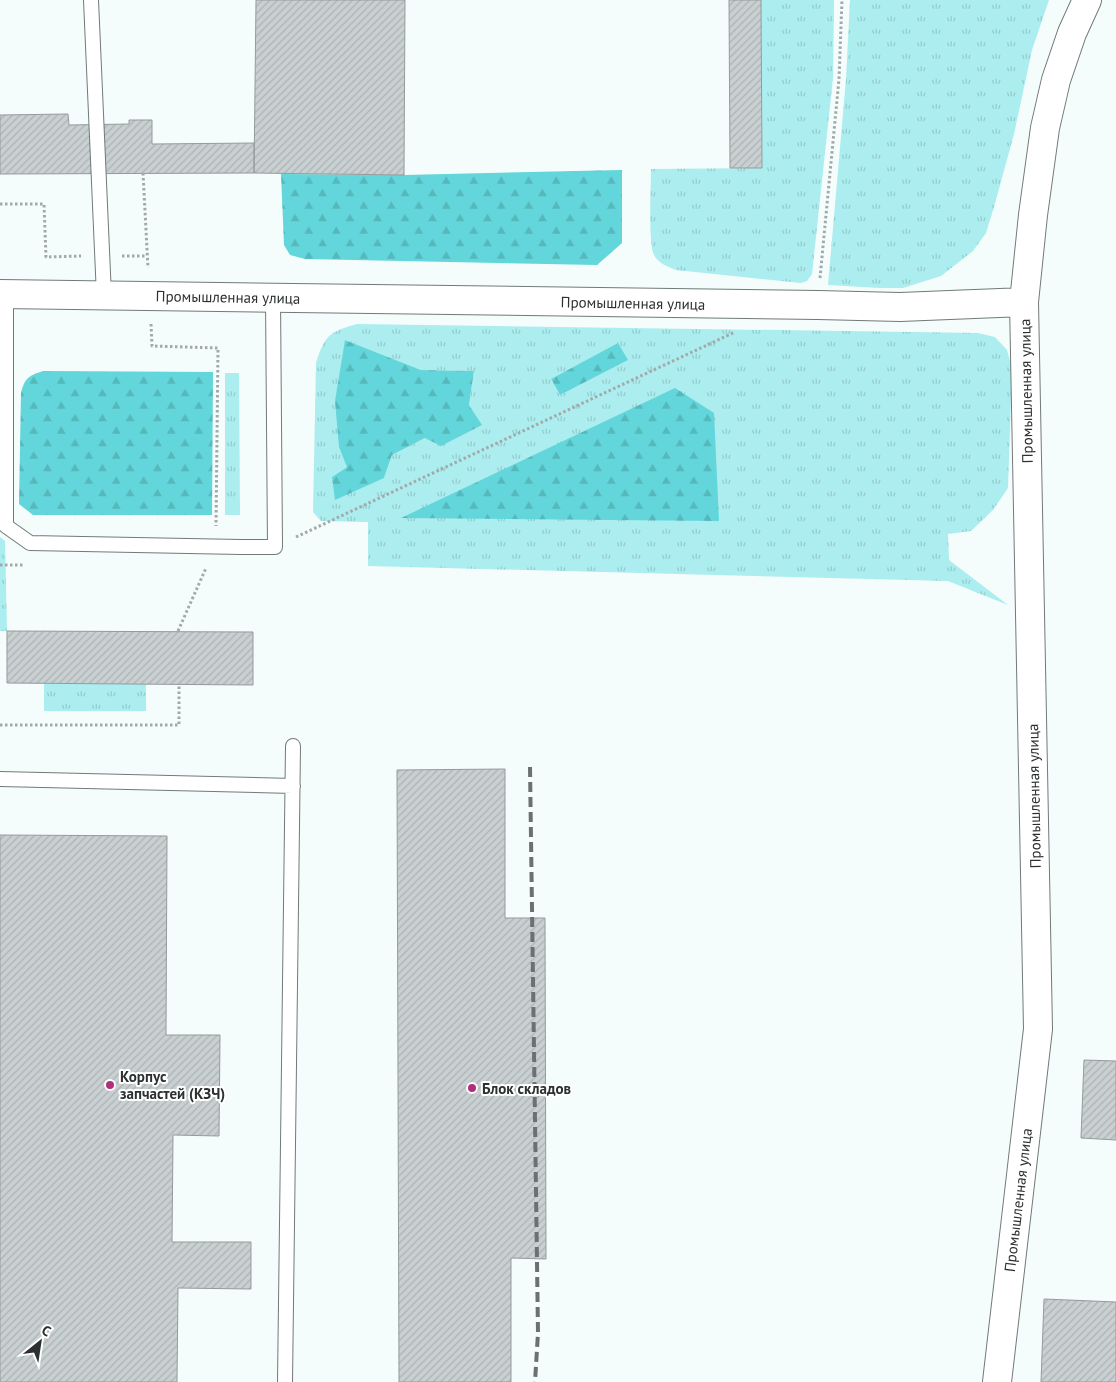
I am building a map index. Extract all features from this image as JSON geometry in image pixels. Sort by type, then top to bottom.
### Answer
[{"type":"street","points":[[1024,302],[1045,128],[1056,80],[1072,33],[1087,0]]},
{"type":"street","name":"Промышленная улица","points":[[3,294],[900,307],[1024,302],[1038,1029],[997,1382]]},
{"type":"lane","points":[[91,0],[104,296]]},
{"type":"lane","points":[[3,294],[3,526],[30,543],[275,547],[273,298]]},
{"type":"lane","points":[[285,1382],[293,746]]},
{"type":"lane","points":[[0,779],[292,786]]},
{"type":"path","points":[[143,173],[152,346],[218,348],[216,546],[178,632]]},
{"type":"path","points":[[0,204],[44,204],[46,257],[147,256]]},
{"type":"path","points":[[0,725],[179,725],[179,684]]},
{"type":"green space","points":[[761,0],[834,0],[833,78],[812,274],[807,281],[801,283],[676,270],[658,260],[652,249],[650,227],[651,169],[762,168]]},
{"type":"green space","points":[[850,0],[1049,0],[1032,50],[1014,134],[986,233],[973,251],[941,276],[903,288],[828,285],[846,79]]},
{"type":"green space","points":[[622,170],[622,243],[597,265],[305,259],[290,255],[284,245],[281,174],[404,175]]},
{"type":"green space","points":[[357,324],[978,333],[995,337],[1007,350],[1012,368],[1008,488],[993,510],[971,531],[948,534],[949,560],[1008,605],[948,581],[368,566],[368,522],[321,521],[313,512],[316,363],[322,346],[329,336],[334,332]],"holes":[[[345,340],[421,370],[474,371],[469,405],[481,425],[425,438],[392,455],[384,478],[332,477],[347,467]],[[618,344],[627,360],[560,395],[551,379]]]},
{"type":"green space","points":[[345,340],[421,370],[474,371],[469,405],[482,425],[441,446],[425,438],[392,455],[384,478],[335,500],[332,477],[347,467],[339,447],[335,401]]},
{"type":"green space","points":[[618,343],[628,360],[560,395],[551,379]]},
{"type":"green space","points":[[43,371],[213,372],[212,515],[33,515],[19,504],[21,393],[28,378]]},
{"type":"green space","points":[[225,373],[239,373],[240,515],[225,515]]},
{"type":"green space","points":[[675,388],[714,413],[719,521],[401,518]]},
{"type":"green space","points":[[0,537],[5,541],[7,631],[0,631]]},
{"type":"green space","points":[[44,684],[146,684],[146,711],[44,711]]},
{"type":"building","points":[[256,0],[405,0],[404,175],[254,173]]},
{"type":"building","points":[[729,0],[761,0],[762,168],[730,168]]},
{"type":"building","points":[[68,114],[69,125],[129,124],[129,120],[152,120],[152,144],[254,143],[254,173],[0,174],[0,115]]},
{"type":"building","points":[[7,631],[253,632],[253,685],[7,683]]},
{"type":"building","name":"Блок складов","points":[[505,769],[505,918],[545,918],[546,1259],[511,1258],[511,1382],[399,1382],[397,770]]},
{"type":"building","name":"Корпус запчастей (КЗЧ)","points":[[0,835],[167,836],[166,1035],[220,1035],[219,1136],[173,1135],[172,1242],[251,1242],[251,1289],[178,1288],[177,1382],[0,1382]]},
{"type":"building","points":[[1084,1060],[1116,1061],[1116,1140],[1081,1138]]},
{"type":"building","points":[[1044,1299],[1116,1302],[1116,1382],[1041,1382]]},
{"type":"railway","points":[[530,767],[538,1333],[535,1382]]},
{"type":"place","name":"Корпус запчастей (КЗЧ)","points":[[110,1085]]},
{"type":"place","name":"Блок складов","points":[[472,1088]]}]
